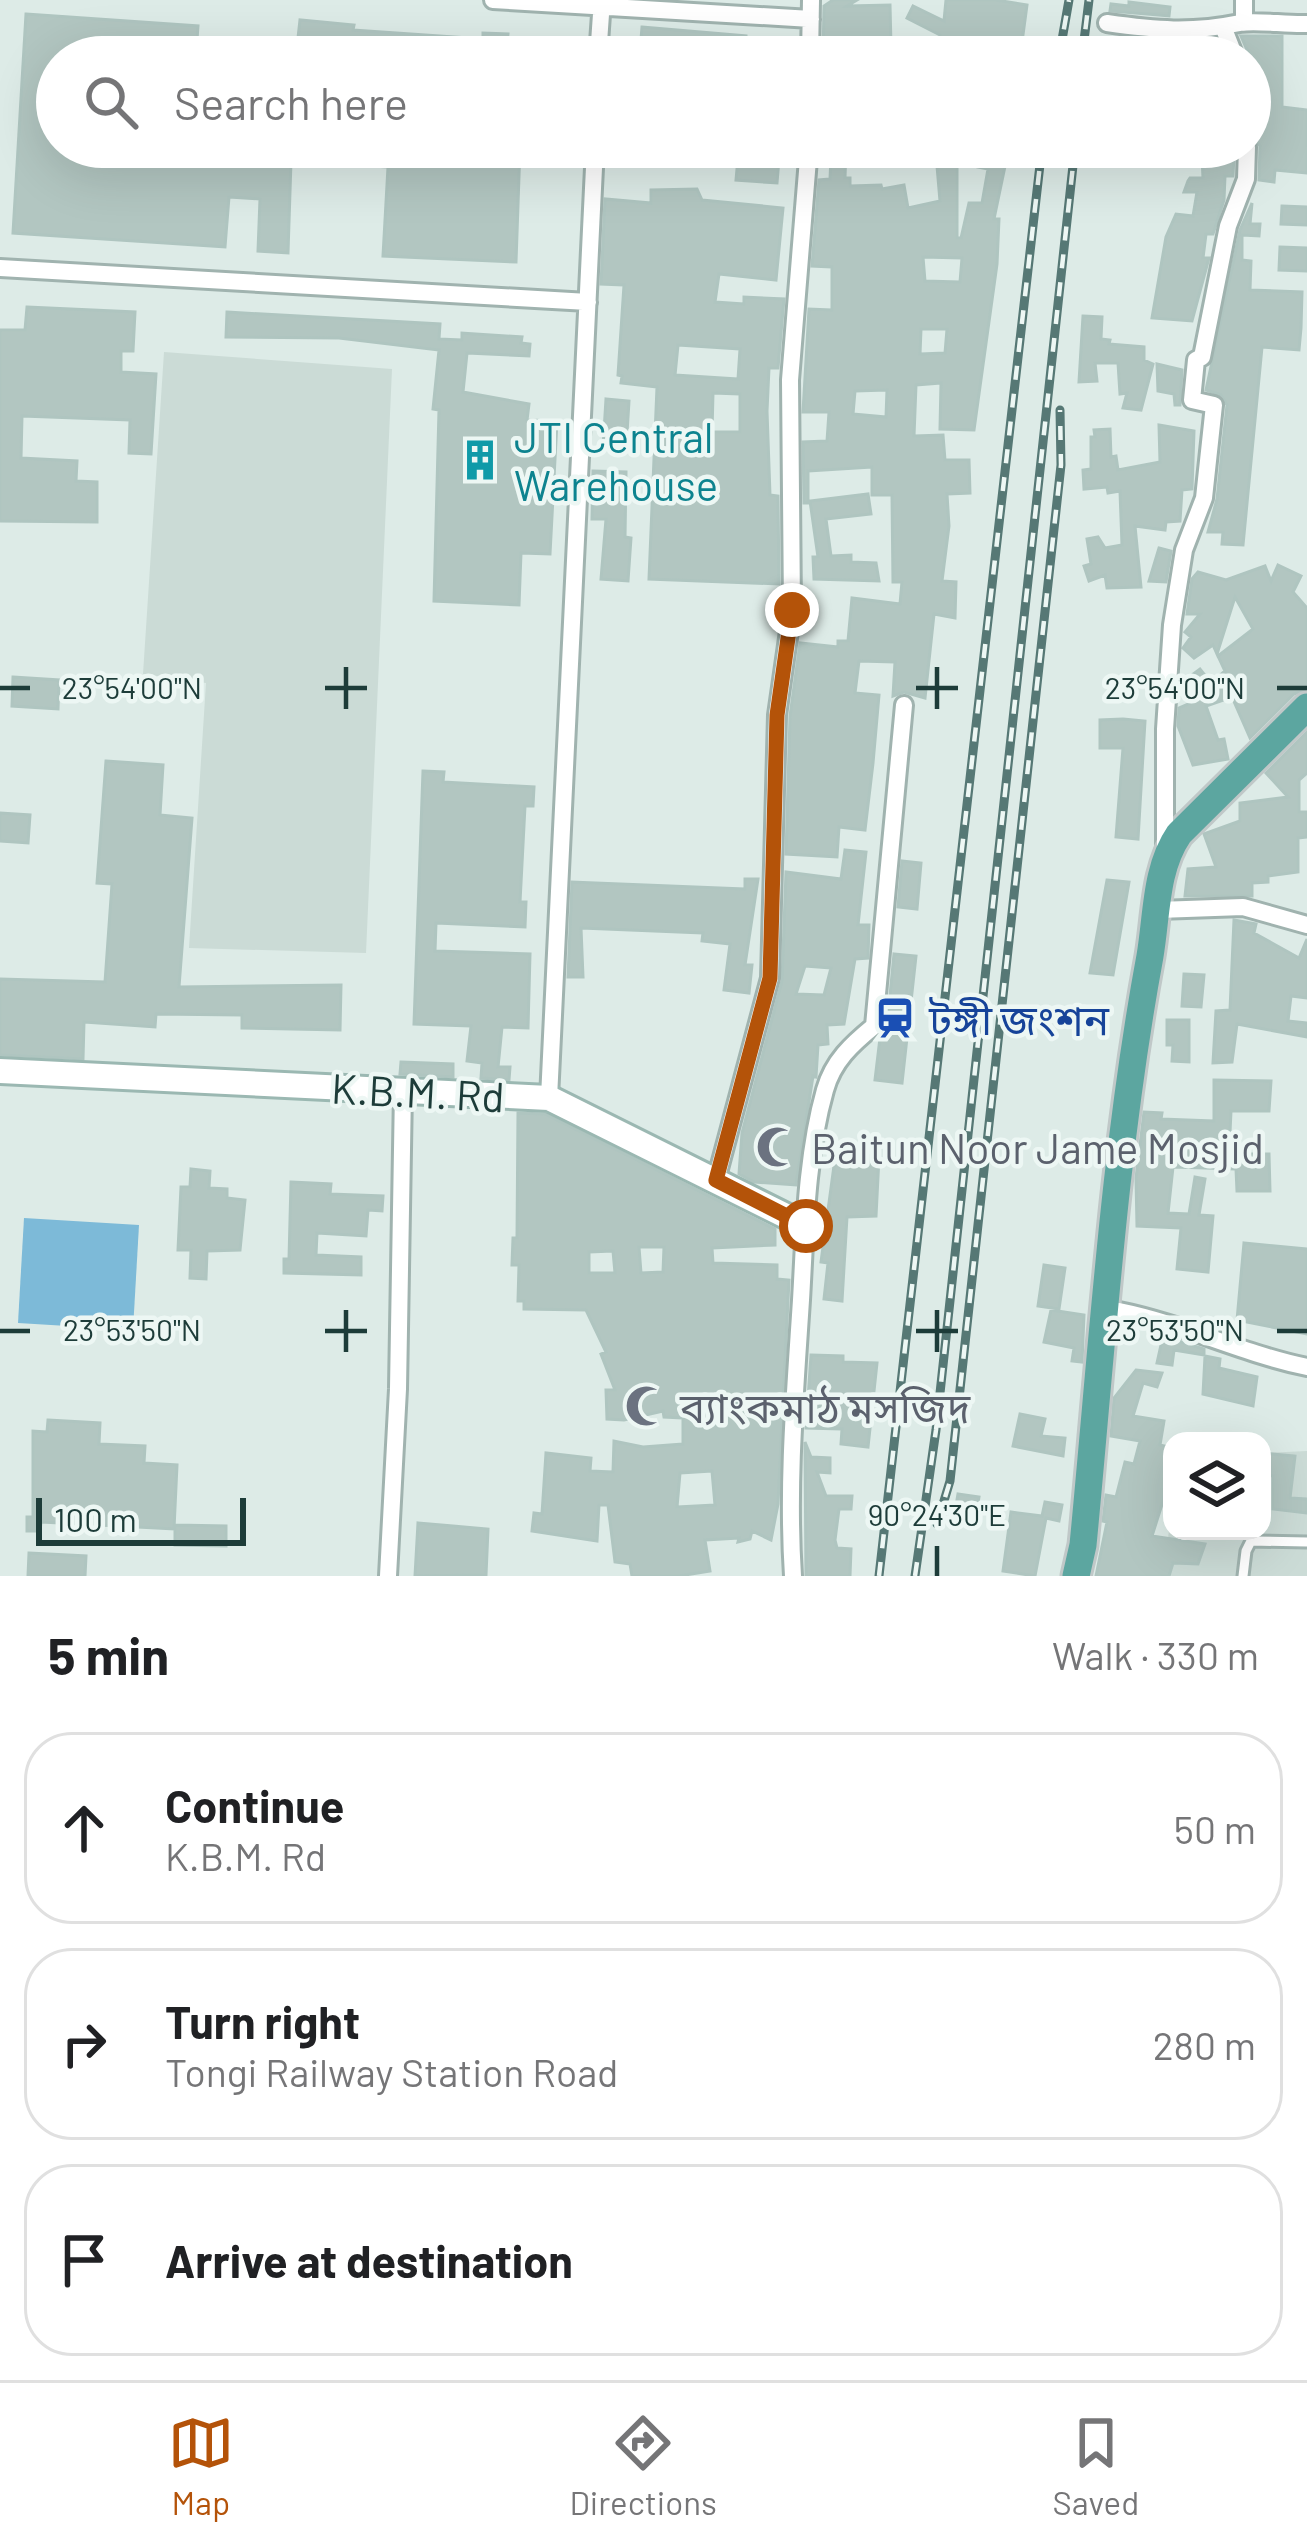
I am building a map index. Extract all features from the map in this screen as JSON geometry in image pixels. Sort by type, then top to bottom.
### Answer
[{"type":"main road","points":[[1076,1576],[1083,1545],[1117,1193],[1164,860],[1179,834],[1307,707]]},
{"type":"main road","points":[[1090,1576],[1142,1130],[1138,1023]]},
{"type":"main road","points":[[1059,1576],[1104,1171],[1120,1082],[1138,1023]]},
{"type":"street","points":[[493,0],[811,9]]},
{"type":"street","points":[[1244,0],[1244,22]]},
{"type":"street","points":[[600,36],[602,3]]},
{"type":"street","points":[[1106,23],[1175,31],[1224,29],[1244,22],[1307,24]]},
{"type":"street","points":[[1224,29],[1227,36]]},
{"type":"street","points":[[549,1098],[594,168]]},
{"type":"street","points":[[716,1180],[770,978],[777,715],[792,610],[790,380],[807,168]]},
{"type":"street","points":[[1164,860],[1172,625],[1184,550],[1204,498],[1214,405],[1192,400],[1196,360],[1202,357],[1228,226],[1246,168]]},
{"type":"street","points":[[0,268],[588,302]]},
{"type":"street","points":[[793,1576],[788,1500],[806,1226],[825,1087],[844,1050],[874,1026],[904,705]]},
{"type":"street","points":[[1158,910],[1243,908],[1307,925]]},
{"type":"street","name":"K.B.M. Rd","points":[[0,1071],[549,1098],[806,1226]]},
{"type":"street","points":[[388,1576],[398,1389],[403,1090]]},
{"type":"street","points":[[1120,1311],[1167,1321],[1273,1360],[1307,1367]]},
{"type":"lane","points":[[1243,1576],[1251,1541],[1307,1542]]},
{"type":"shaded area","points":[[164,352],[392,369],[366,953],[189,948],[206,683],[143,674]]},
{"type":"shaded area","points":[[1307,1451],[1307,1576],[1164,1576],[1168,1540],[1271,1540],[1271,1453]]},
{"type":"water","points":[[24,1218],[139,1225],[133,1330],[18,1323]]},
{"type":"building","points":[[833,0],[857,0],[847,6],[890,5],[891,36],[823,36],[824,6]]},
{"type":"building","points":[[946,0],[1027,5],[1023,36],[940,36],[907,18],[913,6],[944,21]]},
{"type":"building","points":[[1129,2],[1170,7],[1169,16],[1110,11],[1111,4],[1129,6]]},
{"type":"building","points":[[26,14],[198,26],[197,36],[36,36],[36,168],[291,168],[288,253],[258,251],[260,199],[229,197],[225,247],[13,233]]},
{"type":"building","points":[[300,20],[354,25],[353,30],[440,36],[298,36]]},
{"type":"building","points":[[642,27],[746,36],[641,36]]},
{"type":"building","points":[[1271,36],[1282,36],[1282,107],[1307,110],[1307,173],[1275,170],[1274,182],[1259,180],[1259,168],[1271,168]]},
{"type":"building","points":[[388,168],[519,168],[516,262],[383,256]]},
{"type":"building","points":[[737,168],[778,168],[777,183],[736,180]]},
{"type":"building","points":[[830,168],[845,168],[850,186],[904,185],[908,208],[940,201],[937,168],[957,168],[957,238],[961,238],[969,203],[982,203],[988,169],[983,168],[1005,168],[994,219],[999,219],[997,264],[974,430],[940,429],[941,383],[916,385],[914,436],[943,435],[945,460],[969,460],[970,493],[947,494],[949,526],[942,581],[956,582],[955,618],[934,614],[925,698],[904,692],[893,696],[895,662],[859,661],[855,693],[879,695],[873,763],[865,830],[839,827],[837,857],[786,854],[790,716],[800,643],[838,647],[838,641],[848,641],[852,598],[900,604],[902,582],[893,582],[892,495],[872,495],[872,467],[808,471],[808,503],[804,503],[803,442],[827,441],[829,412],[803,412],[809,309],[832,310],[832,267],[812,266],[819,180],[830,179]],"holes":[[[923,257],[962,258],[960,282],[925,281]],[[921,329],[947,329],[945,353],[920,354]],[[887,390],[886,417],[853,414],[855,391]]]},
{"type":"building","points":[[1203,168],[1233,168],[1233,176],[1225,176],[1224,200],[1213,234],[1206,234],[1203,258],[1209,258],[1192,321],[1152,318],[1166,237],[1176,214],[1193,216],[1197,192],[1184,192],[1190,178],[1203,178]]},
{"type":"building","points":[[697,189],[702,200],[783,208],[776,280],[719,274],[715,302],[744,304],[744,297],[784,299],[778,368],[769,368],[767,411],[770,495],[778,496],[779,584],[649,579],[657,387],[621,383],[624,285],[601,284],[605,199],[651,203],[651,190]],"holes":[[[678,345],[740,349],[738,379],[675,375]],[[713,393],[740,394],[740,432],[712,432]]]},
{"type":"building","points":[[1252,203],[1250,224],[1260,224],[1259,236],[1242,235],[1242,260],[1251,261],[1250,290],[1302,292],[1301,328],[1299,350],[1262,347],[1243,545],[1222,544],[1223,532],[1208,532],[1217,499],[1227,405],[1221,395],[1206,390],[1240,230]]},
{"type":"building","points":[[1282,206],[1307,207],[1307,225],[1281,224]]},
{"type":"building","points":[[1280,247],[1307,248],[1307,271],[1279,270]]},
{"type":"building","points":[[27,307],[135,312],[133,351],[121,351],[121,372],[156,374],[151,454],[129,453],[130,420],[22,416],[21,458],[77,461],[76,481],[97,482],[97,522],[0,521],[0,330],[25,330]]},
{"type":"building","points":[[227,312],[440,324],[439,339],[462,340],[462,333],[522,337],[521,343],[530,344],[529,356],[467,353],[463,392],[529,404],[527,420],[557,421],[550,554],[521,553],[519,605],[434,601],[439,410],[433,409],[439,350],[339,338],[226,337]]},
{"type":"building","points":[[1083,316],[1102,317],[1101,339],[1110,340],[1109,344],[1144,347],[1144,360],[1153,364],[1141,410],[1123,408],[1127,393],[1120,394],[1118,363],[1095,363],[1097,381],[1079,382]]},
{"type":"building","points":[[1157,364],[1182,370],[1180,405],[1175,405],[1174,394],[1158,391]]},
{"type":"building","points":[[606,399],[629,401],[626,449],[603,448]]},
{"type":"building","points":[[1159,425],[1194,431],[1192,489],[1182,490],[1180,521],[1166,522],[1165,530],[1135,526],[1141,587],[1107,588],[1105,575],[1089,581],[1084,566],[1091,564],[1087,539],[1098,537],[1105,548],[1122,545],[1120,491],[1084,489],[1083,470],[1091,469],[1091,437],[1095,437],[1094,430],[1110,429],[1111,457],[1116,456],[1118,470],[1160,462]]},
{"type":"building","points":[[593,471],[626,472],[625,537],[631,538],[628,581],[601,579],[606,519],[592,519]]},
{"type":"building","points":[[868,494],[871,514],[826,519],[831,556],[851,555],[851,562],[876,563],[879,581],[814,579],[813,557],[818,557],[810,501]]},
{"type":"building","points":[[1159,548],[1171,551],[1166,582],[1149,581]]},
{"type":"building","points":[[1278,565],[1301,576],[1293,592],[1307,608],[1307,689],[1294,694],[1250,738],[1232,697],[1206,706],[1218,740],[1224,739],[1228,759],[1193,765],[1178,726],[1179,708],[1195,701],[1181,683],[1200,669],[1211,683],[1225,671],[1218,656],[1253,629],[1235,597],[1217,654],[1213,645],[1194,658],[1183,648],[1191,637],[1185,632],[1200,614],[1187,614],[1192,579],[1198,572],[1226,580],[1265,566],[1271,581]]},
{"type":"building","points":[[13,677],[59,680],[58,709],[12,706]]},
{"type":"building","points":[[1100,720],[1145,721],[1138,839],[1116,837],[1123,748],[1100,748]]},
{"type":"building","points":[[1307,732],[1307,773],[1299,780],[1299,812],[1307,812],[1307,837],[1298,838],[1298,872],[1252,883],[1252,896],[1185,896],[1188,869],[1216,867],[1204,834],[1240,821],[1240,803],[1288,797],[1266,773]]},
{"type":"building","points":[[106,761],[163,765],[160,815],[192,818],[179,987],[341,985],[340,1030],[242,1028],[242,1015],[156,1014],[155,1027],[84,1022],[83,1059],[0,1055],[0,979],[105,982],[112,884],[97,883]]},
{"type":"building","points":[[423,771],[444,772],[443,782],[534,787],[533,806],[525,806],[520,902],[526,902],[525,927],[436,923],[435,951],[530,954],[528,1028],[502,1027],[498,1067],[510,1067],[509,1080],[481,1078],[482,1063],[467,1061],[471,1026],[414,1024]]},
{"type":"building","points":[[0,813],[30,815],[28,843],[0,841]]},
{"type":"building","points":[[845,850],[866,852],[858,925],[869,925],[868,958],[855,959],[844,1024],[827,1025],[828,1044],[818,1045],[796,1185],[754,1182],[739,1174],[742,1133],[782,981],[786,872],[841,879]],"holes":[[[805,966],[831,968],[824,995],[796,994]]]},
{"type":"building","points":[[902,861],[921,863],[917,909],[898,907]]},
{"type":"building","points":[[745,879],[758,879],[745,965],[752,965],[749,993],[724,990],[730,944],[702,941],[703,933],[581,928],[583,977],[568,977],[572,882],[745,889]]},
{"type":"building","points":[[1107,880],[1129,882],[1113,975],[1090,973]]},
{"type":"building","points":[[1234,920],[1256,924],[1254,933],[1299,958],[1307,939],[1307,998],[1291,996],[1288,1021],[1307,1023],[1307,1037],[1237,1024],[1232,1062],[1213,1063],[1216,1011],[1230,1010]]},
{"type":"building","name":"টঙ্গী জংশন","points":[[894,954],[916,956],[902,1083],[875,1080],[880,1038],[887,1027]]},
{"type":"building","points":[[1184,974],[1204,975],[1201,1007],[1182,1006]]},
{"type":"building","points":[[1167,1020],[1189,1020],[1189,1062],[1172,1061]]},
{"type":"building","points":[[401,1062],[453,1064],[453,1077],[400,1074]]},
{"type":"building","points":[[1214,1080],[1271,1081],[1269,1111],[1231,1111],[1229,1154],[1269,1154],[1270,1191],[1237,1191],[1236,1169],[1173,1167],[1168,1213],[1189,1214],[1195,1177],[1205,1179],[1199,1215],[1213,1216],[1208,1272],[1177,1269],[1181,1228],[1137,1226],[1136,1178],[1144,1112],[1162,1113],[1161,1119],[1214,1121]]},
{"type":"building","points":[[518,1113],[545,1114],[775,1229],[775,1245],[712,1248],[713,1263],[777,1265],[777,1279],[789,1280],[778,1504],[771,1540],[752,1531],[750,1539],[738,1542],[739,1538],[705,1540],[710,1571],[632,1576],[630,1564],[615,1562],[608,1505],[599,1505],[597,1541],[532,1531],[534,1513],[542,1514],[546,1453],[591,1458],[590,1471],[613,1472],[614,1441],[643,1447],[683,1444],[683,1418],[664,1417],[663,1411],[607,1419],[606,1390],[615,1390],[601,1354],[606,1352],[586,1310],[524,1309],[524,1301],[518,1301],[519,1265],[512,1265],[513,1238],[517,1238]],"holes":[[[639,1247],[664,1247],[663,1272],[641,1273]],[[613,1251],[615,1273],[589,1273],[589,1252]],[[712,1471],[715,1505],[677,1507],[680,1473]]]},
{"type":"building","points":[[836,1151],[879,1157],[876,1216],[847,1217],[842,1301],[824,1299],[828,1263],[821,1262]]},
{"type":"building","points":[[191,1169],[210,1171],[209,1188],[227,1189],[227,1198],[245,1200],[240,1250],[207,1251],[206,1279],[190,1278],[191,1250],[178,1250],[181,1187],[190,1187]]},
{"type":"building","points":[[291,1182],[331,1184],[330,1194],[383,1196],[382,1211],[368,1210],[366,1236],[317,1233],[316,1255],[361,1257],[361,1275],[284,1273],[284,1259],[289,1259]]},
{"type":"building","points":[[1244,1243],[1307,1249],[1307,1334],[1237,1320]]},
{"type":"building","points":[[1044,1265],[1065,1268],[1059,1309],[1038,1306]]},
{"type":"building","points":[[1051,1310],[1084,1315],[1082,1362],[1072,1361],[1074,1348],[1044,1342]]},
{"type":"building","points":[[1163,1336],[1204,1349],[1204,1355],[1174,1350],[1172,1365],[1157,1363]]},
{"type":"building","points":[[811,1355],[877,1363],[868,1447],[841,1444],[842,1429],[806,1428]]},
{"type":"building","points":[[1205,1356],[1220,1359],[1219,1368],[1257,1377],[1253,1406],[1203,1394]]},
{"type":"building","points":[[1136,1370],[1162,1373],[1157,1387],[1143,1383],[1133,1416],[1164,1421],[1160,1445],[1163,1501],[1152,1536],[1205,1544],[1198,1564],[1173,1563],[1169,1576],[1096,1576],[1107,1522],[1103,1521],[1106,1495],[1116,1497],[1125,1462],[1134,1464],[1140,1441],[1111,1436],[1114,1398]]},
{"type":"building","points":[[1020,1414],[1045,1419],[1041,1436],[1065,1438],[1063,1456],[1013,1446]]},
{"type":"building","points":[[48,1420],[100,1423],[99,1444],[145,1446],[144,1463],[177,1465],[174,1529],[41,1522],[40,1531],[27,1531],[27,1517],[33,1517],[33,1431],[47,1432]]},
{"type":"building","points":[[805,1442],[811,1457],[830,1458],[830,1473],[817,1472],[826,1496],[852,1496],[851,1509],[839,1509],[835,1540],[837,1548],[851,1549],[850,1576],[806,1576]]},
{"type":"building","points":[[1271,1454],[1295,1456],[1290,1498],[1307,1499],[1307,1513],[1273,1509]]},
{"type":"building","points":[[958,1494],[979,1497],[975,1521],[954,1517]]},
{"type":"building","points":[[1045,1502],[1062,1505],[1059,1521],[1046,1518],[1035,1576],[1003,1571],[1011,1512],[1042,1516]]},
{"type":"building","points":[[418,1523],[488,1529],[486,1575],[415,1576]]},
{"type":"building","points":[[175,1525],[226,1526],[226,1546],[175,1545]]},
{"type":"building","points":[[29,1553],[86,1556],[85,1576],[28,1576]]},
{"type":"railway","points":[[1063,36],[1069,0]]},
{"type":"railway","points":[[1085,36],[1089,0]]},
{"type":"railway","points":[[879,1576],[1040,168]]},
{"type":"railway","points":[[915,1576],[936,1430],[1073,168]]},
{"type":"railway","points":[[937,1524],[950,1481],[1061,465],[1060,410]]},
{"type":"place","name":"JTI Central Warehouse","points":[[480,460]]},
{"type":"place","name":"টঙ্গী জংশন","points":[[895,1018]]},
{"type":"place","name":"Baitun Noor Jame Mosjid","points":[[777,1147]]},
{"type":"place","name":"ব্যাংকমাঠ মসজিদ","points":[[646,1406]]},
{"type":"route","points":[[792,610],[777,715],[770,978],[716,1180],[806,1226]]}]
